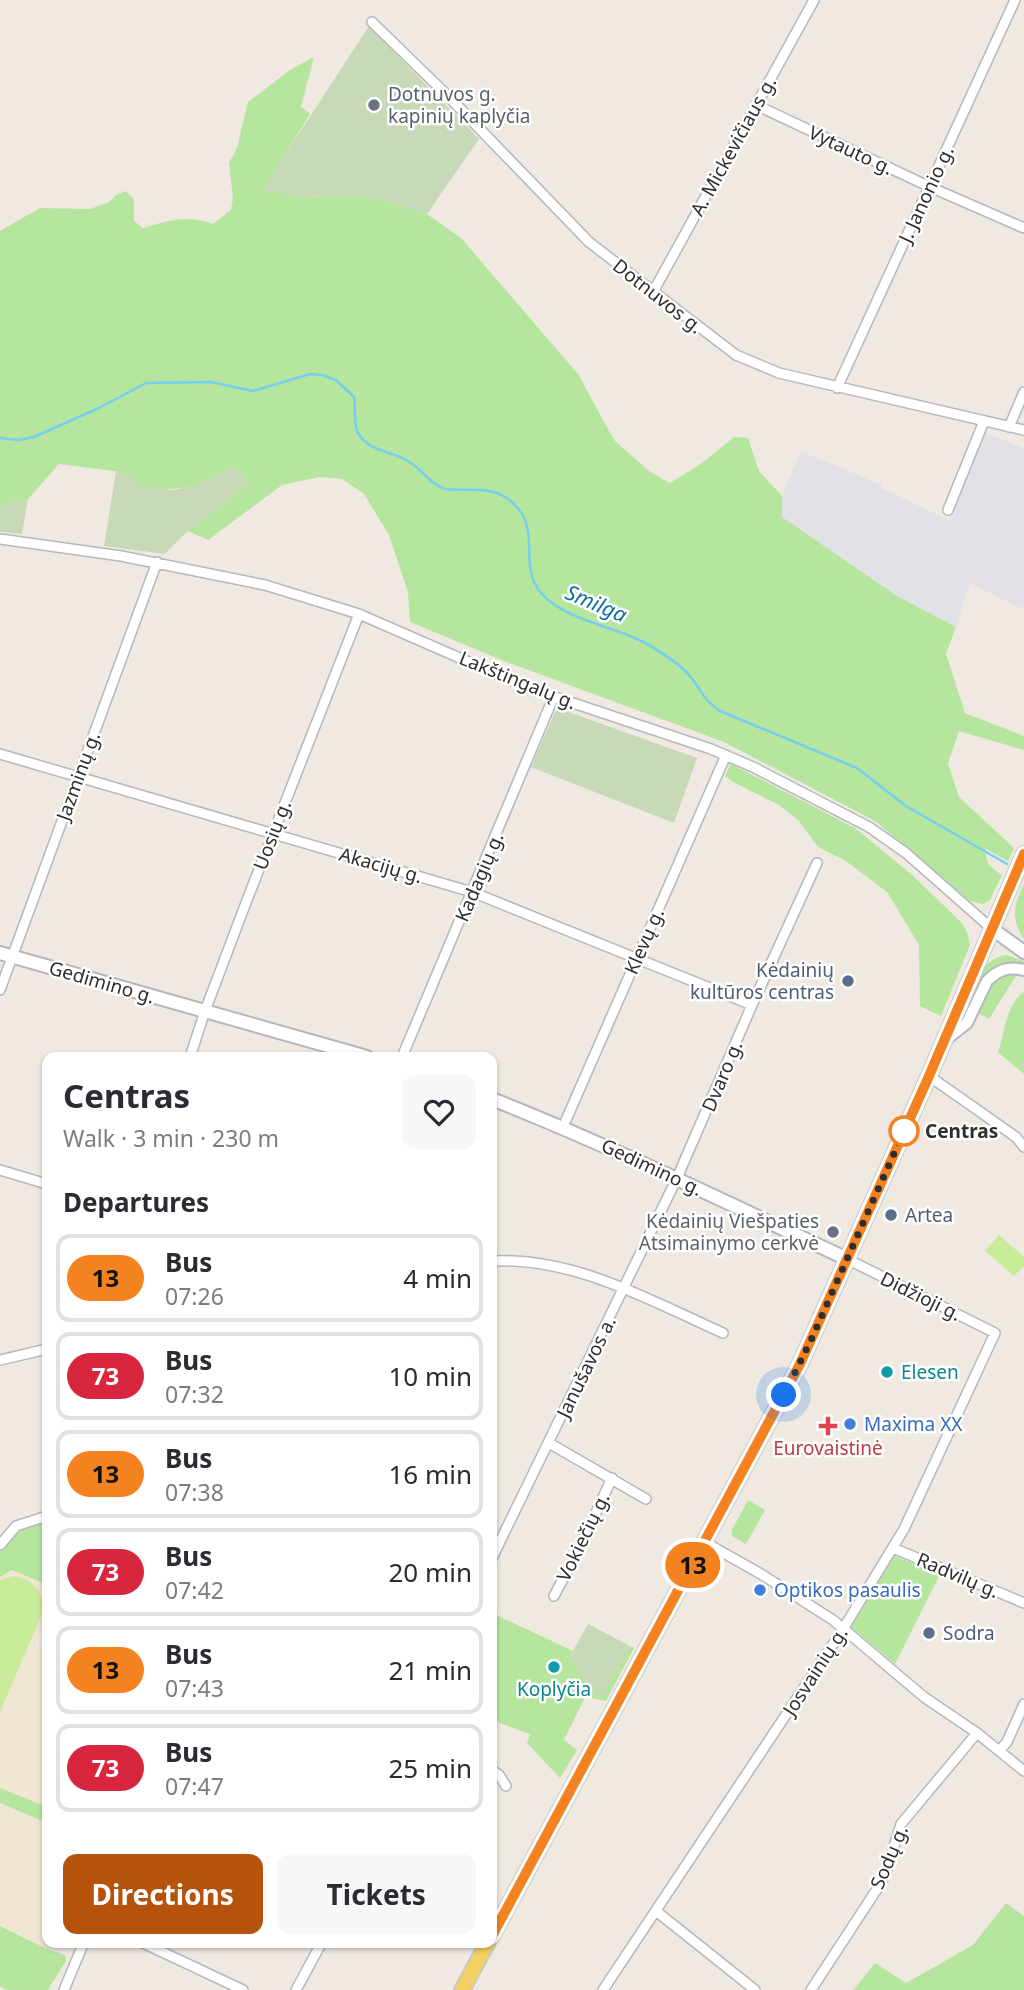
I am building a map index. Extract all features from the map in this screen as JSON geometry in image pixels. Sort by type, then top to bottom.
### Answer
[{"type":"main road","points":[[497,1927],[800,1364],[929,1076],[1024,854]]},
{"type":"main road","points":[[991,928],[1024,952]]},
{"type":"main road","name":"Gedimino g.","points":[[6,954],[349,1052]]},
{"type":"main road","name":"Gedimino g.","points":[[497,1101],[677,1178],[847,1259]]},
{"type":"main road","points":[[461,1990],[485,1948]]},
{"type":"street","name":"A. Mickevičiaus g.","points":[[653,292],[814,0]]},
{"type":"street","name":"J. Janonio g.","points":[[837,388],[1015,0]]},
{"type":"street","name":"Dotnuvos g.","points":[[372,22],[447,95],[589,242],[736,355],[779,373],[1024,430]]},
{"type":"street","name":"Vytauto g.","points":[[756,105],[1024,228]]},
{"type":"street","points":[[1009,426],[1024,392]]},
{"type":"street","points":[[948,510],[984,421]]},
{"type":"street","name":"Lakštingalų g.","points":[[0,539],[157,562],[265,585],[359,614],[509,679],[726,755],[839,811],[889,840],[991,928]]},
{"type":"street","name":"Jazminų g.","points":[[0,990],[6,954],[78,777],[157,562]]},
{"type":"street","name":"Uosių g.","points":[[192,1052],[273,833],[359,614]]},
{"type":"street","name":"Kadagių g.","points":[[404,1052],[554,696]]},
{"type":"street","name":"Akacijų g.","points":[[0,754],[472,892],[752,1005]]},
{"type":"street","name":"Klevų g.","points":[[563,1127],[726,755]]},
{"type":"street","name":"Dvaro g.","points":[[624,1287],[677,1178],[817,863]]},
{"type":"street","points":[[944,1041],[967,1023],[992,976],[1006,968],[1024,970]]},
{"type":"street","points":[[929,1076],[1016,1138],[1024,1147]]},
{"type":"street","points":[[0,1170],[42,1183]]},
{"type":"street","name":"Didžioji g.","points":[[847,1259],[995,1333]]},
{"type":"street","points":[[497,1261],[567,1269],[624,1287],[723,1333]]},
{"type":"street","name":"Janušavos a.","points":[[497,1548],[624,1287]]},
{"type":"street","name":"Josvainių g.","points":[[603,1990],[843,1629],[893,1548],[995,1333]]},
{"type":"street","points":[[0,1360],[42,1350]]},
{"type":"street","points":[[549,1443],[646,1499]]},
{"type":"street","name":"Vokiečių g.","points":[[554,1596],[612,1478]]},
{"type":"street","points":[[0,1545],[16,1526],[42,1518]]},
{"type":"street","points":[[706,1543],[833,1620],[923,1697],[977,1733],[1024,1771]]},
{"type":"street","name":"Radvilų g.","points":[[893,1548],[1024,1603]]},
{"type":"street","points":[[999,1751],[1007,1742],[1024,1704]]},
{"type":"street","name":"Sodų g.","points":[[811,1990],[885,1875],[901,1824],[977,1733]]},
{"type":"street","points":[[497,1774],[506,1786]]},
{"type":"street","points":[[656,1911],[755,1990]]},
{"type":"street","points":[[64,1990],[82,1948]]},
{"type":"street","points":[[154,1948],[243,1990]]},
{"type":"street","points":[[296,1990],[319,1948]]},
{"type":"shaded area","points":[[985,433],[1024,448],[1022,609],[970,583],[956,627],[897,596],[782,517],[782,496],[801,451],[882,485],[881,488],[949,520]]},
{"type":"shaded area","points":[[12,1570],[42,1583],[42,1628],[35,1646],[42,1650],[42,1805],[0,1788],[0,1577]]},
{"type":"shaded area","points":[[0,1803],[42,1821],[42,1947],[0,1926]]},
{"type":"green space","points":[[369,26],[479,139],[427,214],[378,198],[342,195],[306,197],[262,190]]},
{"type":"green space","points":[[314,57],[301,107],[310,114],[263,190],[306,197],[342,195],[378,198],[427,214],[461,238],[578,374],[614,440],[649,471],[670,483],[702,463],[734,437],[748,438],[759,471],[782,496],[782,517],[897,596],[956,627],[946,654],[965,713],[1024,736],[1024,750],[959,731],[948,763],[959,797],[1014,848],[1008,861],[986,849],[989,865],[1002,875],[990,900],[983,904],[970,901],[875,821],[724,742],[504,661],[410,622],[408,592],[389,535],[364,494],[342,479],[319,477],[282,485],[208,540],[188,531],[249,483],[233,467],[195,486],[156,491],[138,484],[121,472],[59,464],[28,499],[0,504],[0,231],[40,208],[90,209],[109,202],[126,191],[134,199],[134,221],[143,228],[186,219],[213,224],[231,210],[233,198],[229,163],[237,148],[248,102],[290,70]]},
{"type":"green space","points":[[233,467],[249,483],[188,531],[165,554],[104,546],[116,471],[145,486],[168,490],[190,486]]},
{"type":"green space","points":[[28,499],[22,534],[0,532],[0,504]]},
{"type":"green space","points":[[557,708],[697,758],[674,823],[531,767]]},
{"type":"green space","points":[[731,764],[855,828],[911,874],[961,922],[970,945],[941,1016],[920,1006],[919,945],[887,892],[846,861],[818,847],[799,821],[779,805],[725,776]]},
{"type":"green space","points":[[1023,885],[1024,940],[1015,919],[1017,900]]},
{"type":"green space","points":[[1006,955],[1024,961],[1024,968],[1019,971],[989,1019],[976,1012],[954,1030],[978,974],[986,965]]},
{"type":"green space","points":[[1024,992],[1024,1074],[998,1052],[1013,1003]]},
{"type":"green space","points":[[999,1235],[1024,1257],[1024,1266],[1014,1276],[985,1251]]},
{"type":"green space","points":[[748,1500],[765,1510],[746,1544],[732,1536],[732,1530]]},
{"type":"green space","points":[[42,1522],[42,1583],[12,1570],[0,1577],[0,1551],[19,1531]]},
{"type":"green space","points":[[892,1555],[940,1574],[895,1664],[851,1627]]},
{"type":"green space","points":[[13,1576],[33,1584],[42,1600],[42,1614],[0,1712],[0,1580]]},
{"type":"green space","points":[[497,1615],[573,1651],[569,1658],[602,1696],[630,1646],[634,1648],[606,1701],[585,1697],[564,1740],[577,1750],[560,1778],[527,1743],[530,1734],[497,1722]]},
{"type":"green space","points":[[588,1624],[630,1646],[602,1697],[595,1694],[569,1658]]},
{"type":"green space","points":[[0,1788],[42,1805],[42,1821],[0,1803]]},
{"type":"green space","points":[[1006,1903],[1024,1916],[1024,1990],[853,1990],[875,1963],[906,1983],[973,1945]]},
{"type":"green space","points":[[0,1926],[42,1948],[65,1955],[66,1961],[48,1990],[7,1990],[0,1986]]},
{"type":"waterway","name":"Smilga","points":[[0,438],[19,440],[34,437],[99,408],[146,383],[211,382],[253,391],[310,374],[336,380],[354,397],[356,429],[368,444],[408,461],[441,487],[493,492],[508,499],[519,510],[526,521],[534,582],[551,602],[574,615],[650,646],[685,671],[705,698],[720,711],[857,768],[906,806],[1007,864]]},
{"type":"bus line","name":"13","points":[[497,1927],[800,1364],[929,1076],[1024,854]]},
{"type":"place","name":"Dotnuvos g. kapinių kaplyčia","points":[[374,105]]},
{"type":"place","name":"Kėdainių kultūros centras","points":[[848,981]]},
{"type":"place","name":"Centras","points":[[904,1131]]},
{"type":"place","name":"Artea","points":[[891,1215]]},
{"type":"place","name":"Kėdainių Viešpaties Atsimainymo cerkvė","points":[[833,1232]]},
{"type":"place","name":"Elesen","points":[[887,1372]]},
{"type":"place","name":"Maxima XX","points":[[850,1424]]},
{"type":"place","name":"Eurovaistinė","points":[[828,1426]]},
{"type":"place","name":"Optikos pasaulis","points":[[760,1590]]},
{"type":"place","name":"Sodra","points":[[929,1633]]},
{"type":"place","name":"Koplyčia","points":[[554,1667]]},
{"type":"route","points":[[784,1395],[904,1131]]}]
